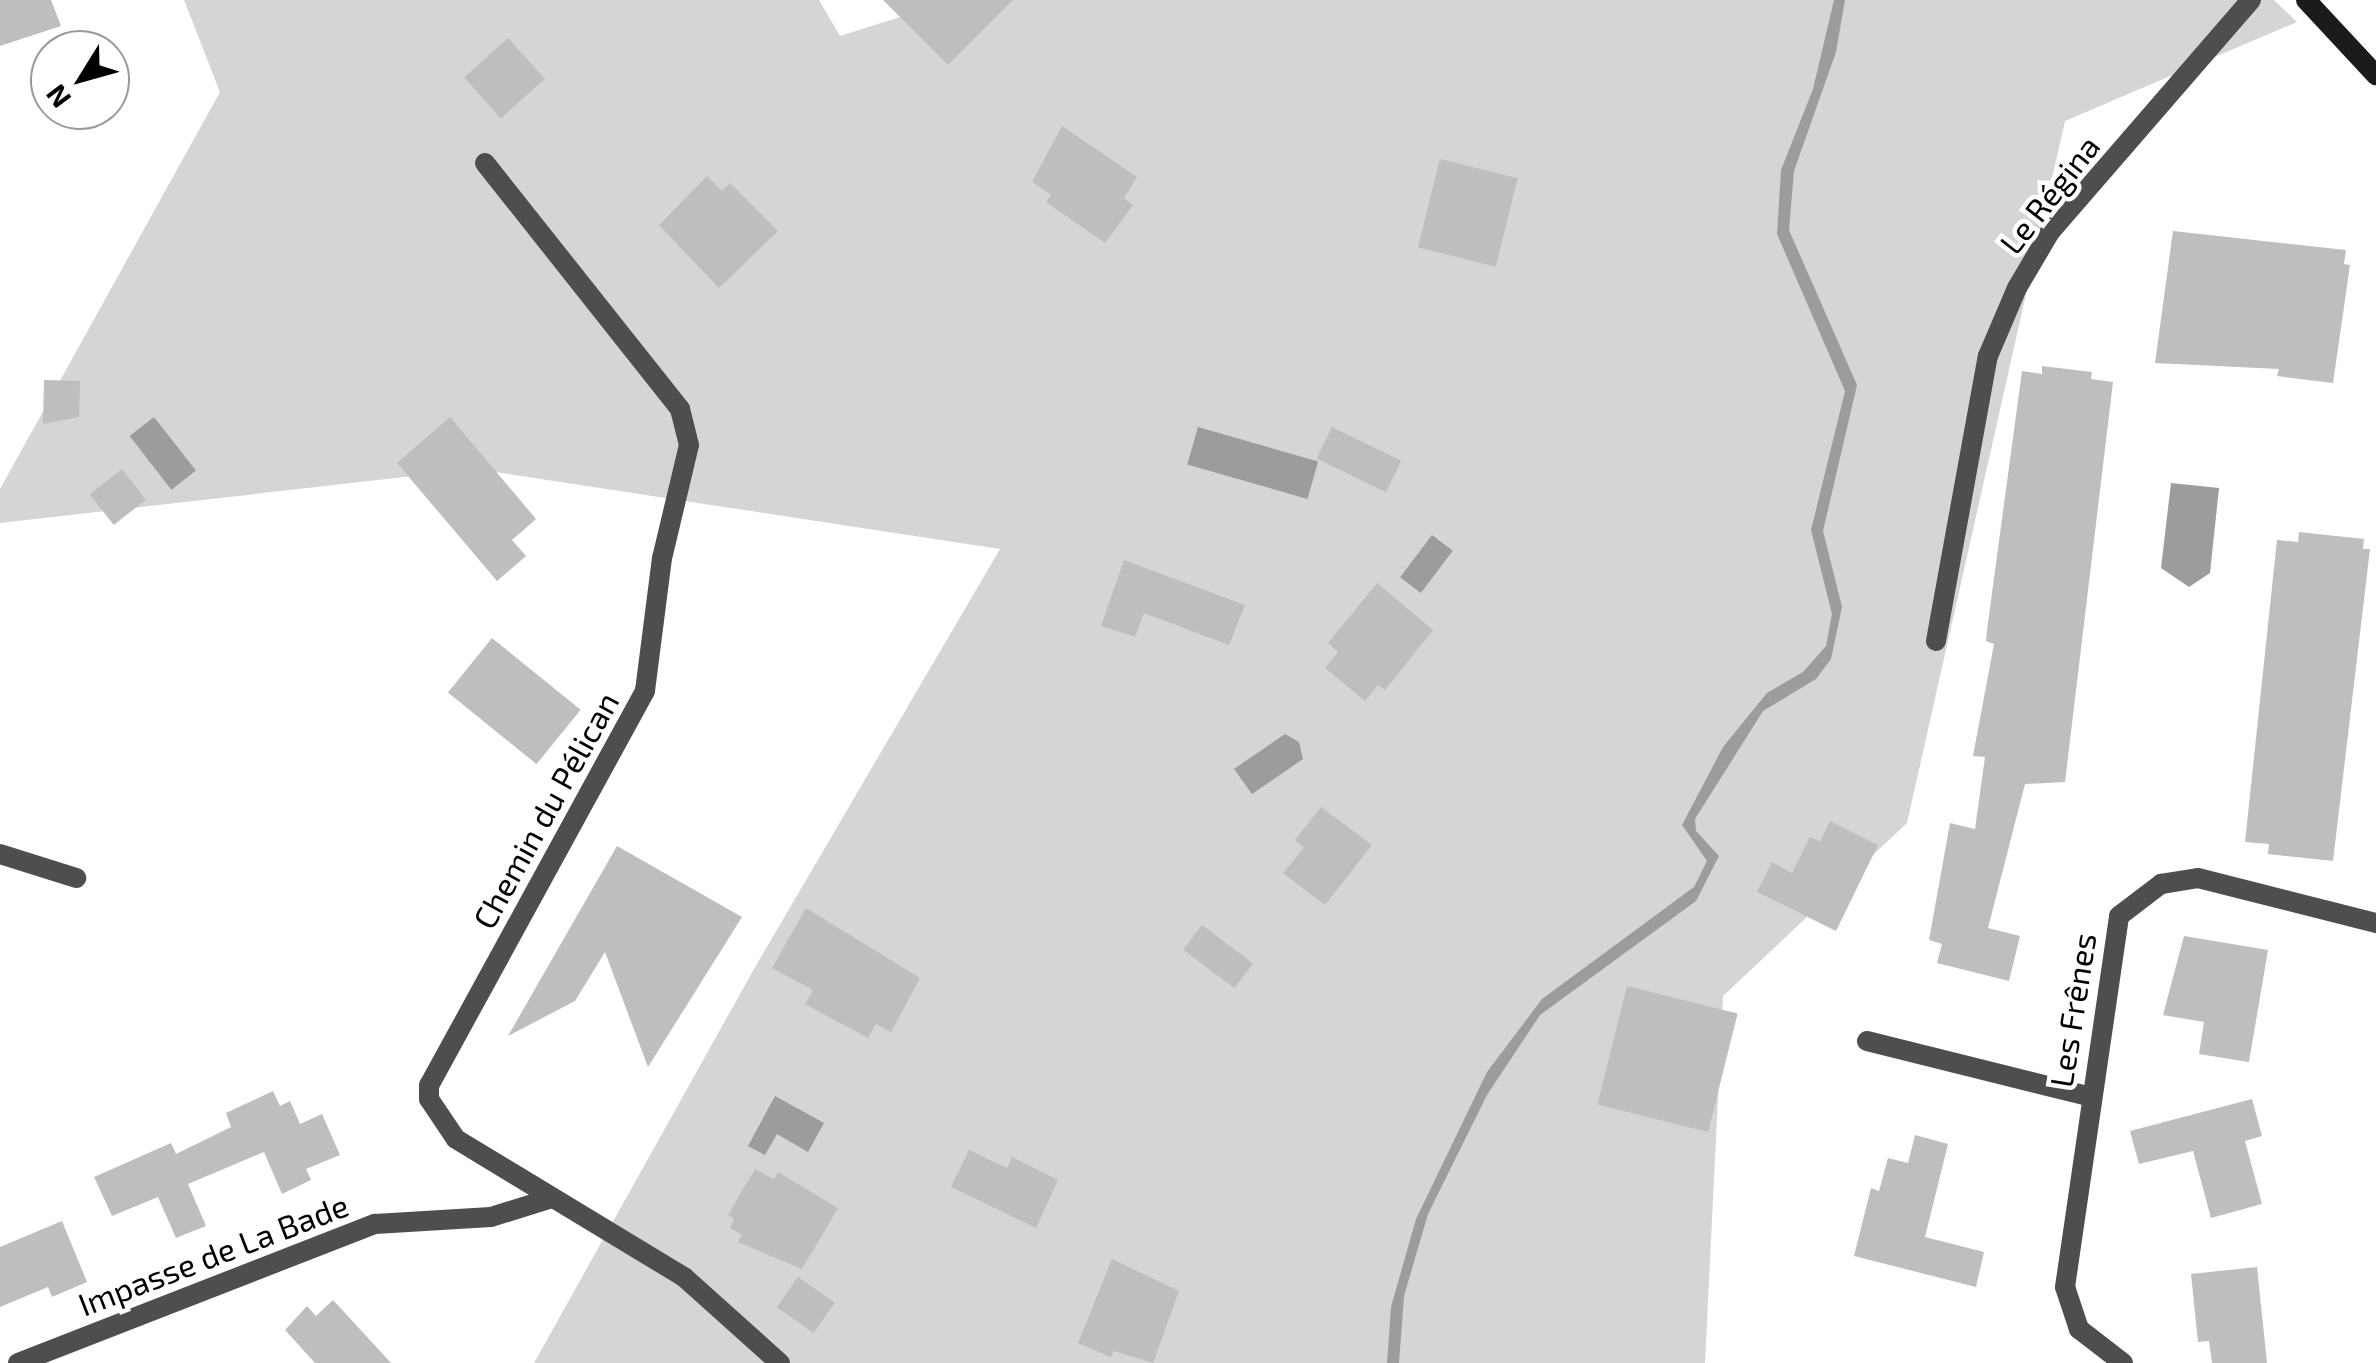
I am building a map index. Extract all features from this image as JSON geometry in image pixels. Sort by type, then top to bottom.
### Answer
[{"type":"main road","points":[[2306,0],[2376,74]]},
{"type":"street","name":"Le Régina","points":[[1936,640],[1988,356],[2016,288],[2050,232],[2251,0]]},
{"type":"street","name":"Chemin du Pélican","points":[[486,163],[688,426],[687,468],[662,558],[644,691],[429,1085],[429,1099],[456,1139],[684,1277],[780,1363]]},
{"type":"street","points":[[0,854],[76,878]]},
{"type":"street","name":"Les Frênes","points":[[2123,1363],[2080,1329],[2065,1287],[2113,931],[2146,892],[2198,878],[2376,924]]},
{"type":"street","points":[[1867,1041],[2088,1096]]},
{"type":"street","name":"Impasse de La Bade","points":[[18,1363],[375,1224],[491,1217],[552,1198]]},
{"type":"shaded area","points":[[184,0],[819,0],[840,36],[954,0],[2274,0],[2297,22],[2065,121],[1907,823],[1723,996],[1705,1363],[534,1363],[754,969],[1000,549],[475,469],[0,523],[0,489],[220,92]]},
{"type":"shaded area","points":[[1834,0],[1845,0],[1836,52],[1794,171],[1789,230],[1857,385],[1823,531],[1842,607],[1831,659],[1816,679],[1763,711],[1695,819],[1696,831],[1719,856],[1696,901],[1540,1015],[1487,1095],[1428,1214],[1404,1296],[1399,1363],[1387,1363],[1391,1307],[1416,1219],[1487,1072],[1542,999],[1694,887],[1707,861],[1682,825],[1723,747],[1767,693],[1803,672],[1826,646],[1832,614],[1811,530],[1845,391],[1777,234],[1781,170],[1813,89]]},
{"type":"shaded area","points":[[154,417],[196,471],[171,490],[130,436]]},
{"type":"shaded area","points":[[1198,427],[1318,461],[1307,499],[1187,464]]},
{"type":"shaded area","points":[[2171,483],[2219,488],[2210,573],[2189,587],[2161,568]]},
{"type":"shaded area","points":[[1432,535],[1453,551],[1421,593],[1400,577]]},
{"type":"shaded area","points":[[1285,734],[1299,742],[1303,759],[1252,794],[1234,769]]},
{"type":"shaded area","points":[[775,1096],[824,1123],[808,1152],[777,1134],[765,1155],[748,1146]]},
{"type":"building","points":[[0,0],[51,0],[61,26],[30,30],[30,36],[0,46]]},
{"type":"building","points":[[883,0],[1013,0],[948,65]]},
{"type":"building","points":[[508,38],[545,79],[501,118],[464,77]]},
{"type":"building","points":[[1062,126],[1137,177],[1124,198],[1133,205],[1105,243],[1046,202],[1051,195],[1032,182]]},
{"type":"building","points":[[1440,159],[1518,178],[1496,267],[1418,247]]},
{"type":"building","points":[[707,176],[722,191],[730,183],[778,231],[719,288],[659,225]]},
{"type":"building","points":[[2173,231],[2346,250],[2344,264],[2350,265],[2333,383],[2277,376],[2279,369],[2155,363]]},
{"type":"building","points":[[2042,366],[2092,372],[2091,379],[2113,382],[2065,782],[2025,784],[1988,928],[2020,936],[2009,981],[1937,963],[1942,944],[1929,940],[1950,823],[1975,829],[1985,757],[1973,756],[1994,644],[1986,641],[1987,630],[2022,371],[2042,374]]},
{"type":"building","points":[[44,380],[80,381],[79,417],[43,424]]},
{"type":"building","points":[[450,417],[536,519],[512,540],[526,556],[497,581],[397,463]]},
{"type":"building","points":[[1332,427],[1401,461],[1386,492],[1317,458]]},
{"type":"building","points":[[122,469],[146,500],[114,525],[90,494]]},
{"type":"building","points":[[2299,532],[2364,539],[2363,549],[2370,549],[2333,861],[2268,854],[2269,844],[2245,842],[2277,540],[2298,542]]},
{"type":"building","points":[[1124,560],[1245,605],[1229,645],[1144,613],[1135,637],[1101,626]]},
{"type":"building","points":[[1377,583],[1433,630],[1385,690],[1378,685],[1365,701],[1325,668],[1338,652],[1328,643]]},
{"type":"building","points":[[492,638],[581,710],[537,764],[448,692]]},
{"type":"building","points":[[1321,807],[1372,845],[1325,905],[1283,873],[1304,848],[1295,840]]},
{"type":"building","points":[[1830,821],[1878,845],[1836,931],[1757,892],[1772,862],[1792,873],[1810,837],[1820,842]]},
{"type":"building","points":[[617,846],[742,917],[648,1067],[605,952],[575,1001],[508,1036]]},
{"type":"building","points":[[806,908],[920,978],[891,1032],[876,1024],[868,1038],[805,1004],[813,990],[772,968]]},
{"type":"building","points":[[1202,925],[1253,964],[1234,988],[1183,950]]},
{"type":"building","points":[[2184,936],[2268,950],[2249,1062],[2199,1054],[2204,1022],[2163,1015]]},
{"type":"building","points":[[1627,986],[1738,1014],[1708,1132],[1597,1104]]},
{"type":"building","points":[[273,1091],[280,1106],[290,1101],[300,1124],[322,1114],[340,1155],[306,1169],[311,1180],[282,1194],[264,1152],[188,1184],[206,1226],[176,1238],[158,1197],[112,1216],[94,1177],[171,1143],[176,1154],[231,1127],[226,1113]]},
{"type":"building","points":[[2252,1099],[2262,1136],[2245,1141],[2262,1204],[2211,1218],[2193,1151],[2139,1164],[2130,1131]]},
{"type":"building","points":[[1915,1135],[1948,1144],[1925,1237],[1984,1252],[1976,1287],[1854,1256],[1871,1188],[1879,1191],[1888,1158],[1908,1163]]},
{"type":"building","points":[[969,1150],[1007,1168],[1012,1157],[1058,1180],[1036,1228],[951,1187]]},
{"type":"building","points":[[755,1169],[774,1179],[778,1172],[838,1208],[802,1269],[738,1242],[742,1235],[730,1228],[734,1219],[728,1215]]},
{"type":"building","points":[[62,1221],[87,1282],[52,1297],[48,1287],[0,1307],[0,1247]]},
{"type":"building","points":[[1112,1259],[1179,1291],[1153,1363],[1114,1351],[1111,1357],[1078,1343]]},
{"type":"building","points":[[2257,1267],[2267,1363],[2212,1363],[2209,1341],[2198,1342],[2191,1274]]},
{"type":"building","points":[[798,1277],[835,1303],[814,1333],[777,1307]]},
{"type":"building","points":[[333,1300],[391,1363],[315,1363],[285,1330],[307,1306],[316,1316]]}]
